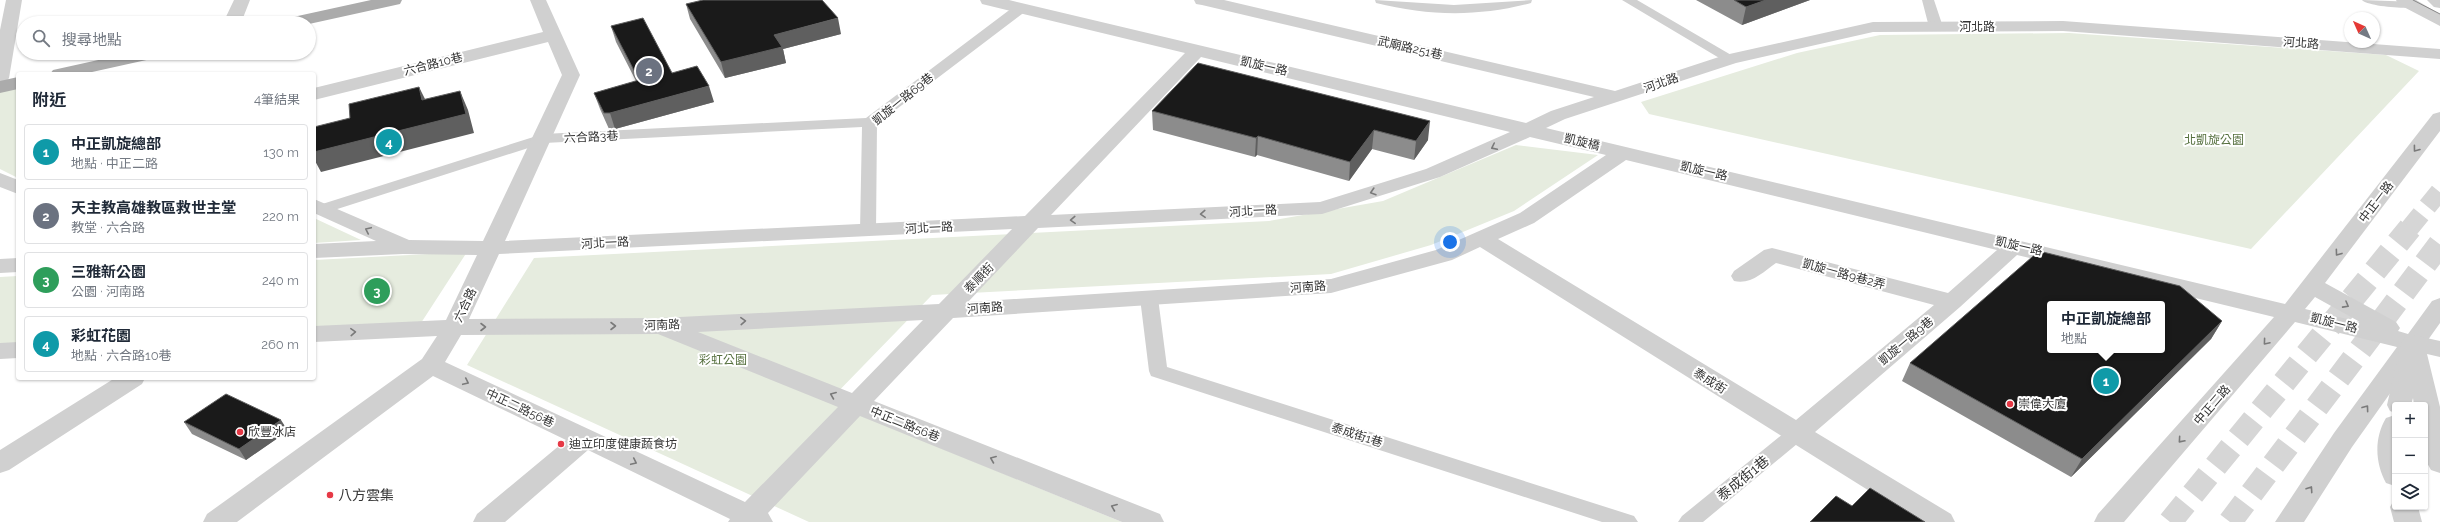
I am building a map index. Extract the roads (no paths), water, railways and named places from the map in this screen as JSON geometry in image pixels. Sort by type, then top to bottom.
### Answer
[{"type":"main road","points":[[316,17],[394,0]]},
{"type":"main road","points":[[67,72],[122,60]]},
{"type":"main road","points":[[0,87],[16,83]]},
{"type":"street","points":[[0,78],[14,0]]},
{"type":"street","points":[[235,16],[242,0]]},
{"type":"street","name":"六合路","points":[[217,522],[431,365],[454,327],[543,139],[571,75],[538,0]]},
{"type":"street","name":"凱旋一路","points":[[988,0],[1535,131]]},
{"type":"street","name":"武廟路251巷","points":[[1202,0],[1619,97]]},
{"type":"street","points":[[2435,0],[2440,3]]},
{"type":"street","points":[[2408,2],[2440,20]]},
{"type":"street","name":"河北路","points":[[1535,131],[1558,116],[1731,59],[1873,27],[2063,26],[2440,54]]},
{"type":"street","name":"六合路10巷","points":[[316,94],[553,35]]},
{"type":"street","name":"泰順街","points":[[751,520],[856,404],[1198,50]]},
{"type":"street","name":"中正一路","points":[[2312,286],[2440,118]]},
{"type":"street","name":"凱旋橋","points":[[1535,131],[1624,152]]},
{"type":"street","name":"河北一路","points":[[316,251],[404,246],[492,248],[1322,208],[1433,173],[1535,131]]},
{"type":"street","name":"凱旋一路","points":[[1624,152],[2015,245],[2440,349]]},
{"type":"street","name":"河南路","points":[[316,334],[454,327],[660,326],[946,311],[1331,286],[1444,256],[1527,218],[1624,152]]},
{"type":"street","points":[[0,179],[16,187]]},
{"type":"street","points":[[318,207],[404,246]]},
{"type":"street","name":"泰成街","points":[[1481,238],[1796,434],[1941,522]]},
{"type":"street","name":"凱旋一路9巷","points":[[1796,434],[1952,302],[2015,245]]},
{"type":"street","name":"凱旋一路9巷2弄","points":[[1742,276],[1772,255],[1952,302]]},
{"type":"street","points":[[0,266],[16,265]]},
{"type":"street","points":[[2312,286],[2413,343],[2440,463]]},
{"type":"street","name":"中正二路","points":[[2108,522],[2312,286]]},
{"type":"street","points":[[2288,522],[2343,440],[2440,306]]},
{"type":"street","name":"中正二路56巷","points":[[660,326],[1150,522]]},
{"type":"street","points":[[2400,402],[2413,343]]},
{"type":"street","points":[[0,352],[16,350]]},
{"type":"street","name":"中正二路56巷","points":[[431,365],[585,438],[751,520]]},
{"type":"street","points":[[0,463],[130,380]]},
{"type":"street","points":[[487,522],[585,438]]},
{"type":"street","points":[[2392,438],[2389,453],[2394,474]]},
{"type":"street","points":[[2405,510],[2408,522]]},
{"type":"lane","points":[[1381,0],[1406,6],[1466,9],[1513,4],[1526,0]]},
{"type":"lane","points":[[1628,0],[1731,59]]},
{"type":"lane","points":[[1928,0],[1936,27]]},
{"type":"lane","points":[[2368,0],[2408,2]]},
{"type":"lane","name":"凱旋一路69巷","points":[[868,231],[870,122],[1021,8]]},
{"type":"lane","name":"六合路3巷","points":[[318,207],[543,139],[870,122]]},
{"type":"lane","name":"泰成街1巷","points":[[1149,298],[1158,371],[1627,522]]},
{"type":"lane","name":"泰成街1巷","points":[[1690,522],[1796,434]]},
{"type":"tunnel","points":[[2409,229],[2440,191]]},
{"type":"tunnel","points":[[2170,522],[2410,228]]},
{"type":"tunnel","points":[[2230,522],[2440,244]]},
{"type":"tram line","points":[[2413,0],[2440,14]]},
{"type":"place","name":"天主教高雄教區救世主堂","points":[[649,71]]},
{"type":"place","name":"彩虹花園","points":[[389,142]]},
{"type":"place","name":"三雅新公園","points":[[377,291]]},
{"type":"place","name":"中正凱旋總部","points":[[2106,381]]},
{"type":"place","name":"崇偉大廈","points":[[2010,404]]},
{"type":"place","name":"欣豐冰店","points":[[240,432]]},
{"type":"place","name":"迪立印度健康蔬食坊","points":[[561,444]]},
{"type":"place","name":"八方雲集","points":[[330,495]]},
{"type":"park label","name":"北凱旋公園","points":[[2214,140]]},
{"type":"park label","name":"彩虹公園","points":[[723,360]]}]
